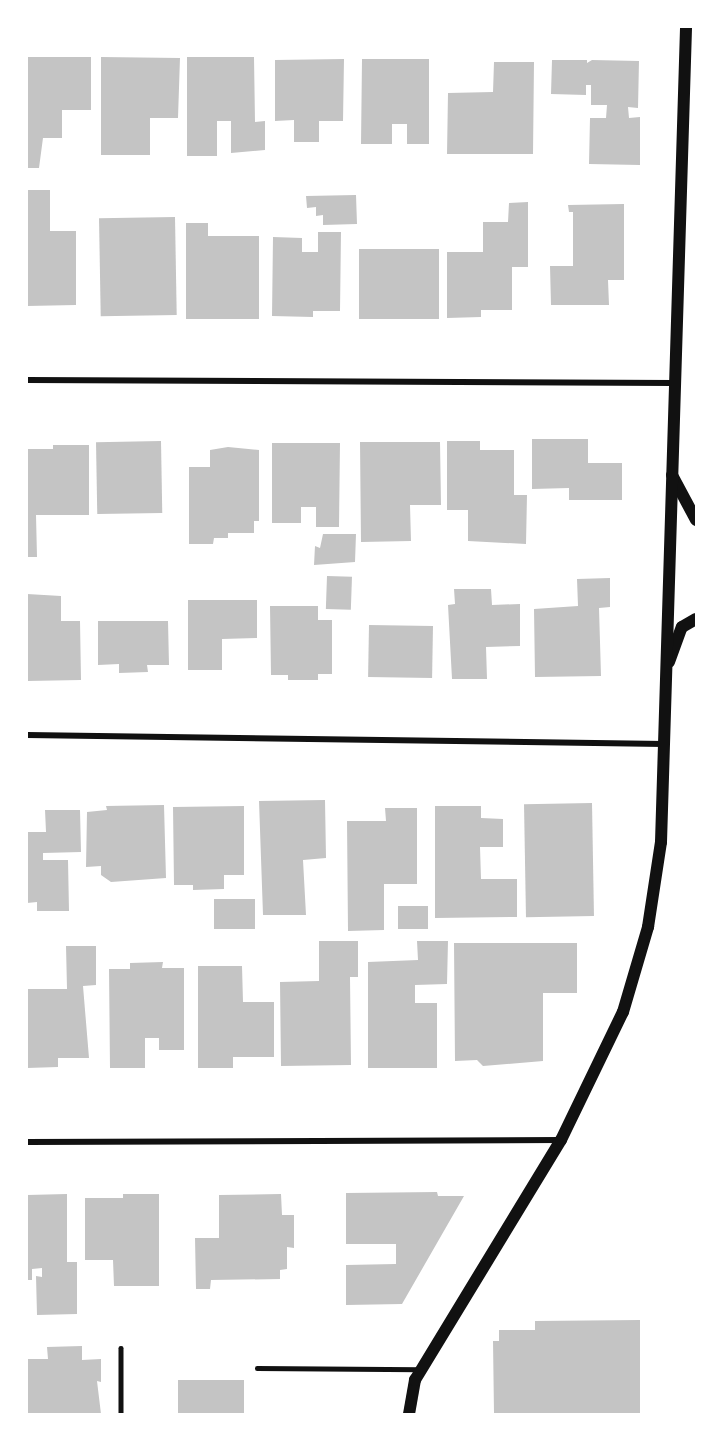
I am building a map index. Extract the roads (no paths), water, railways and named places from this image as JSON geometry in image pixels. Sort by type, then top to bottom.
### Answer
[{"type":"main road","points":[[409,1414],[415,1380],[561,1140],[623,1012],[648,927],[661,842],[686,27]]},
{"type":"main road","points":[[671,474],[696,520]]},
{"type":"main road","points":[[666,670],[682,627],[696,619]]},
{"type":"street","points":[[27,380],[674,383]]},
{"type":"street","points":[[27,735],[664,744]]},
{"type":"street","points":[[27,1143],[561,1140]]},
{"type":"lane","points":[[121,1348],[122,1414]]},
{"type":"lane","points":[[257,1368],[422,1369]]}]
